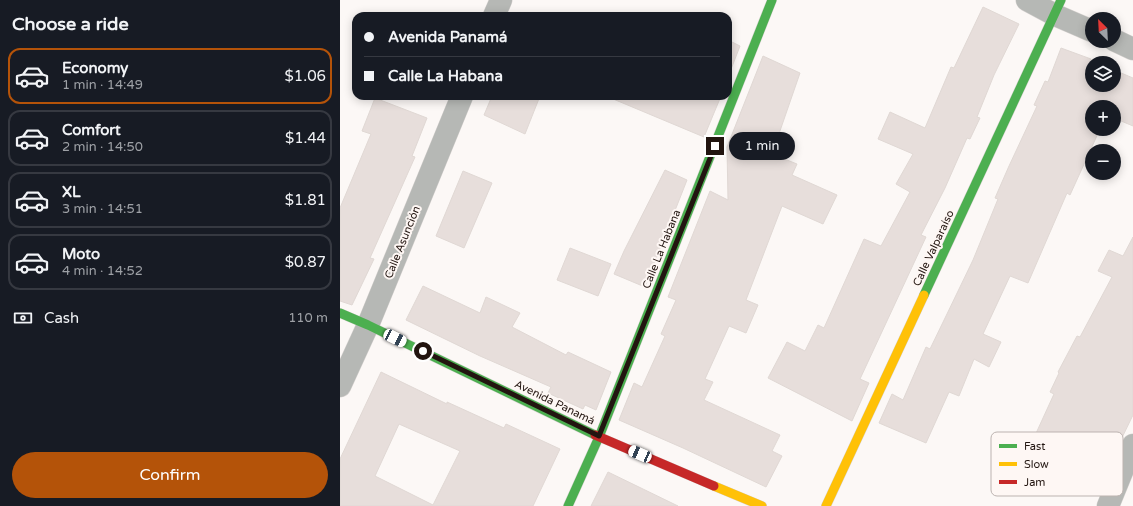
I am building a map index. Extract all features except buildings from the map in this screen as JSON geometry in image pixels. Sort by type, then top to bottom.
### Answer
[{"type":"street","points":[[496,12],[501,0]]},
{"type":"street","name":"Calle La Habana","points":[[568,506],[599,436],[772,0]]},
{"type":"street","points":[[1027,0],[1058,7],[1085,26]]},
{"type":"street","name":"Calle Valparaíso","points":[[826,506],[1058,7]]},
{"type":"street","points":[[1121,43],[1133,49]]},
{"type":"street","name":"Calle Asunción","points":[[340,386],[368,325],[460,100]]},
{"type":"street","name":"Avenida Panamá","points":[[340,313],[599,436],[762,506]]},
{"type":"street","points":[[1123,469],[1133,445]]},
{"type":"street","points":[[1108,506],[1112,496]]},
{"type":"traffic: fast","points":[[568,506],[599,437],[772,0]]},
{"type":"traffic: fast","points":[[924,295],[1061,0]]},
{"type":"traffic: fast","points":[[340,313],[368,325],[595,435]]},
{"type":"traffic: slow","points":[[826,506],[924,295]]},
{"type":"traffic: slow","points":[[714,486],[762,506]]},
{"type":"traffic: jam","points":[[595,435],[714,486]]},
{"type":"route","points":[[423,351],[599,436],[715,146]]}]
